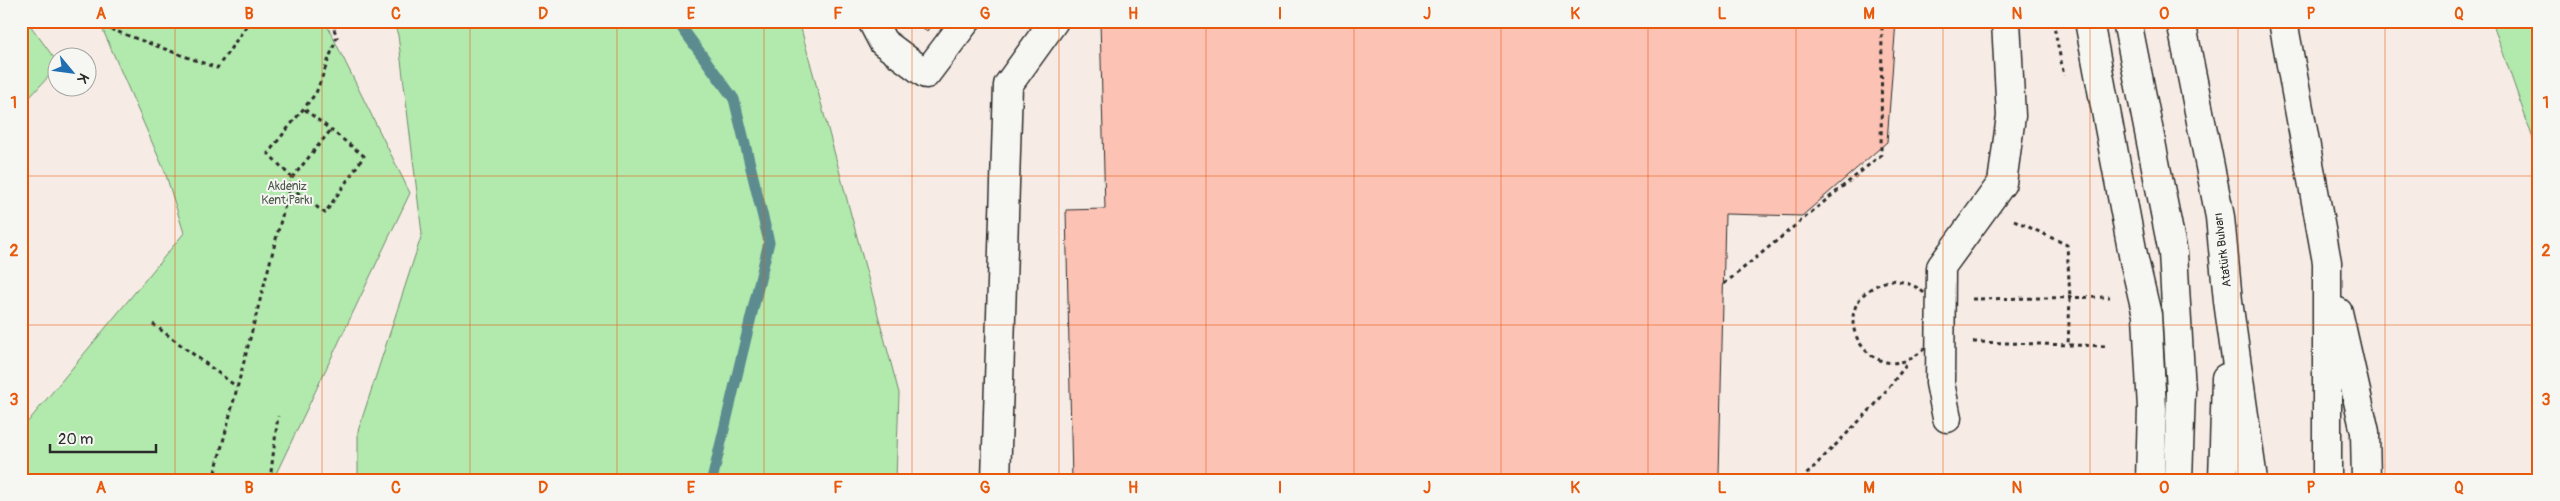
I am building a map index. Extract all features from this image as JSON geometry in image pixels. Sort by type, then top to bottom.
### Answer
[{"type":"main road","points":[[872,21],[883,42],[926,74],[966,21]]},
{"type":"main road","points":[[996,480],[1008,85],[1054,21]]},
{"type":"main road","points":[[1947,418],[1934,342],[1941,299],[1941,267],[2002,183],[2011,116],[2006,21]]},
{"type":"main road","points":[[2089,21],[2146,315],[2152,409],[2150,480]]},
{"type":"main road","points":[[2127,21],[2173,253],[2181,391],[2178,480]]},
{"type":"main road","name":"Atatürk Bulvarı","points":[[2181,21],[2220,217],[2228,302],[2253,480]]},
{"type":"main road","points":[[2283,21],[2327,262],[2365,432],[2366,480]]},
{"type":"main road","points":[[2327,262],[2327,480]]},
{"type":"main road","points":[[2223,480],[2228,302]]},
{"type":"path","points":[[88,21],[217,68],[250,21]]},
{"type":"path","points":[[292,178],[268,153],[316,93],[336,37],[330,21]]},
{"type":"path","points":[[1724,284],[1881,155],[1882,21]]},
{"type":"path","points":[[2053,21],[2065,80]]},
{"type":"path","points":[[290,187],[325,213],[364,156],[303,108]]},
{"type":"path","points":[[213,480],[292,178],[330,131]]},
{"type":"path","points":[[2006,216],[2067,245],[2070,298],[2068,345]]},
{"type":"path","points":[[1912,358],[1896,362],[1880,360],[1866,352],[1856,339],[1852,324],[1854,308],[1862,294],[1875,284],[1891,280],[1906,282],[1921,290],[1931,299],[1935,318],[1934,342]]},
{"type":"path","points":[[1941,299],[2112,297],[2110,288]]},
{"type":"path","points":[[153,324],[237,387]]},
{"type":"path","points":[[1802,480],[1874,406],[1912,358],[1934,342],[2106,346]]},
{"type":"path","points":[[270,480],[278,416]]},
{"type":"green space","points":[[21,21],[27,21],[48,50],[48,77],[21,107]]},
{"type":"green space","name":"Akdeniz Kent Parkı","points":[[99,21],[325,21],[410,193],[273,480],[21,480],[21,430],[184,233],[165,172]]},
{"type":"green space","points":[[393,21],[799,21],[899,393],[896,480],[358,480],[358,431],[422,234],[398,35]]},
{"type":"green space","points":[[2492,21],[2539,21],[2539,156]]},
{"type":"building","points":[[913,21],[934,21],[927,31]]},
{"type":"building","points":[[1100,21],[1896,21],[1887,142],[1802,216],[1725,214],[1719,476],[1715,480],[1072,480],[1066,210],[1105,209]]},
{"type":"waterway","points":[[677,21],[734,99],[769,242],[712,480]]}]
